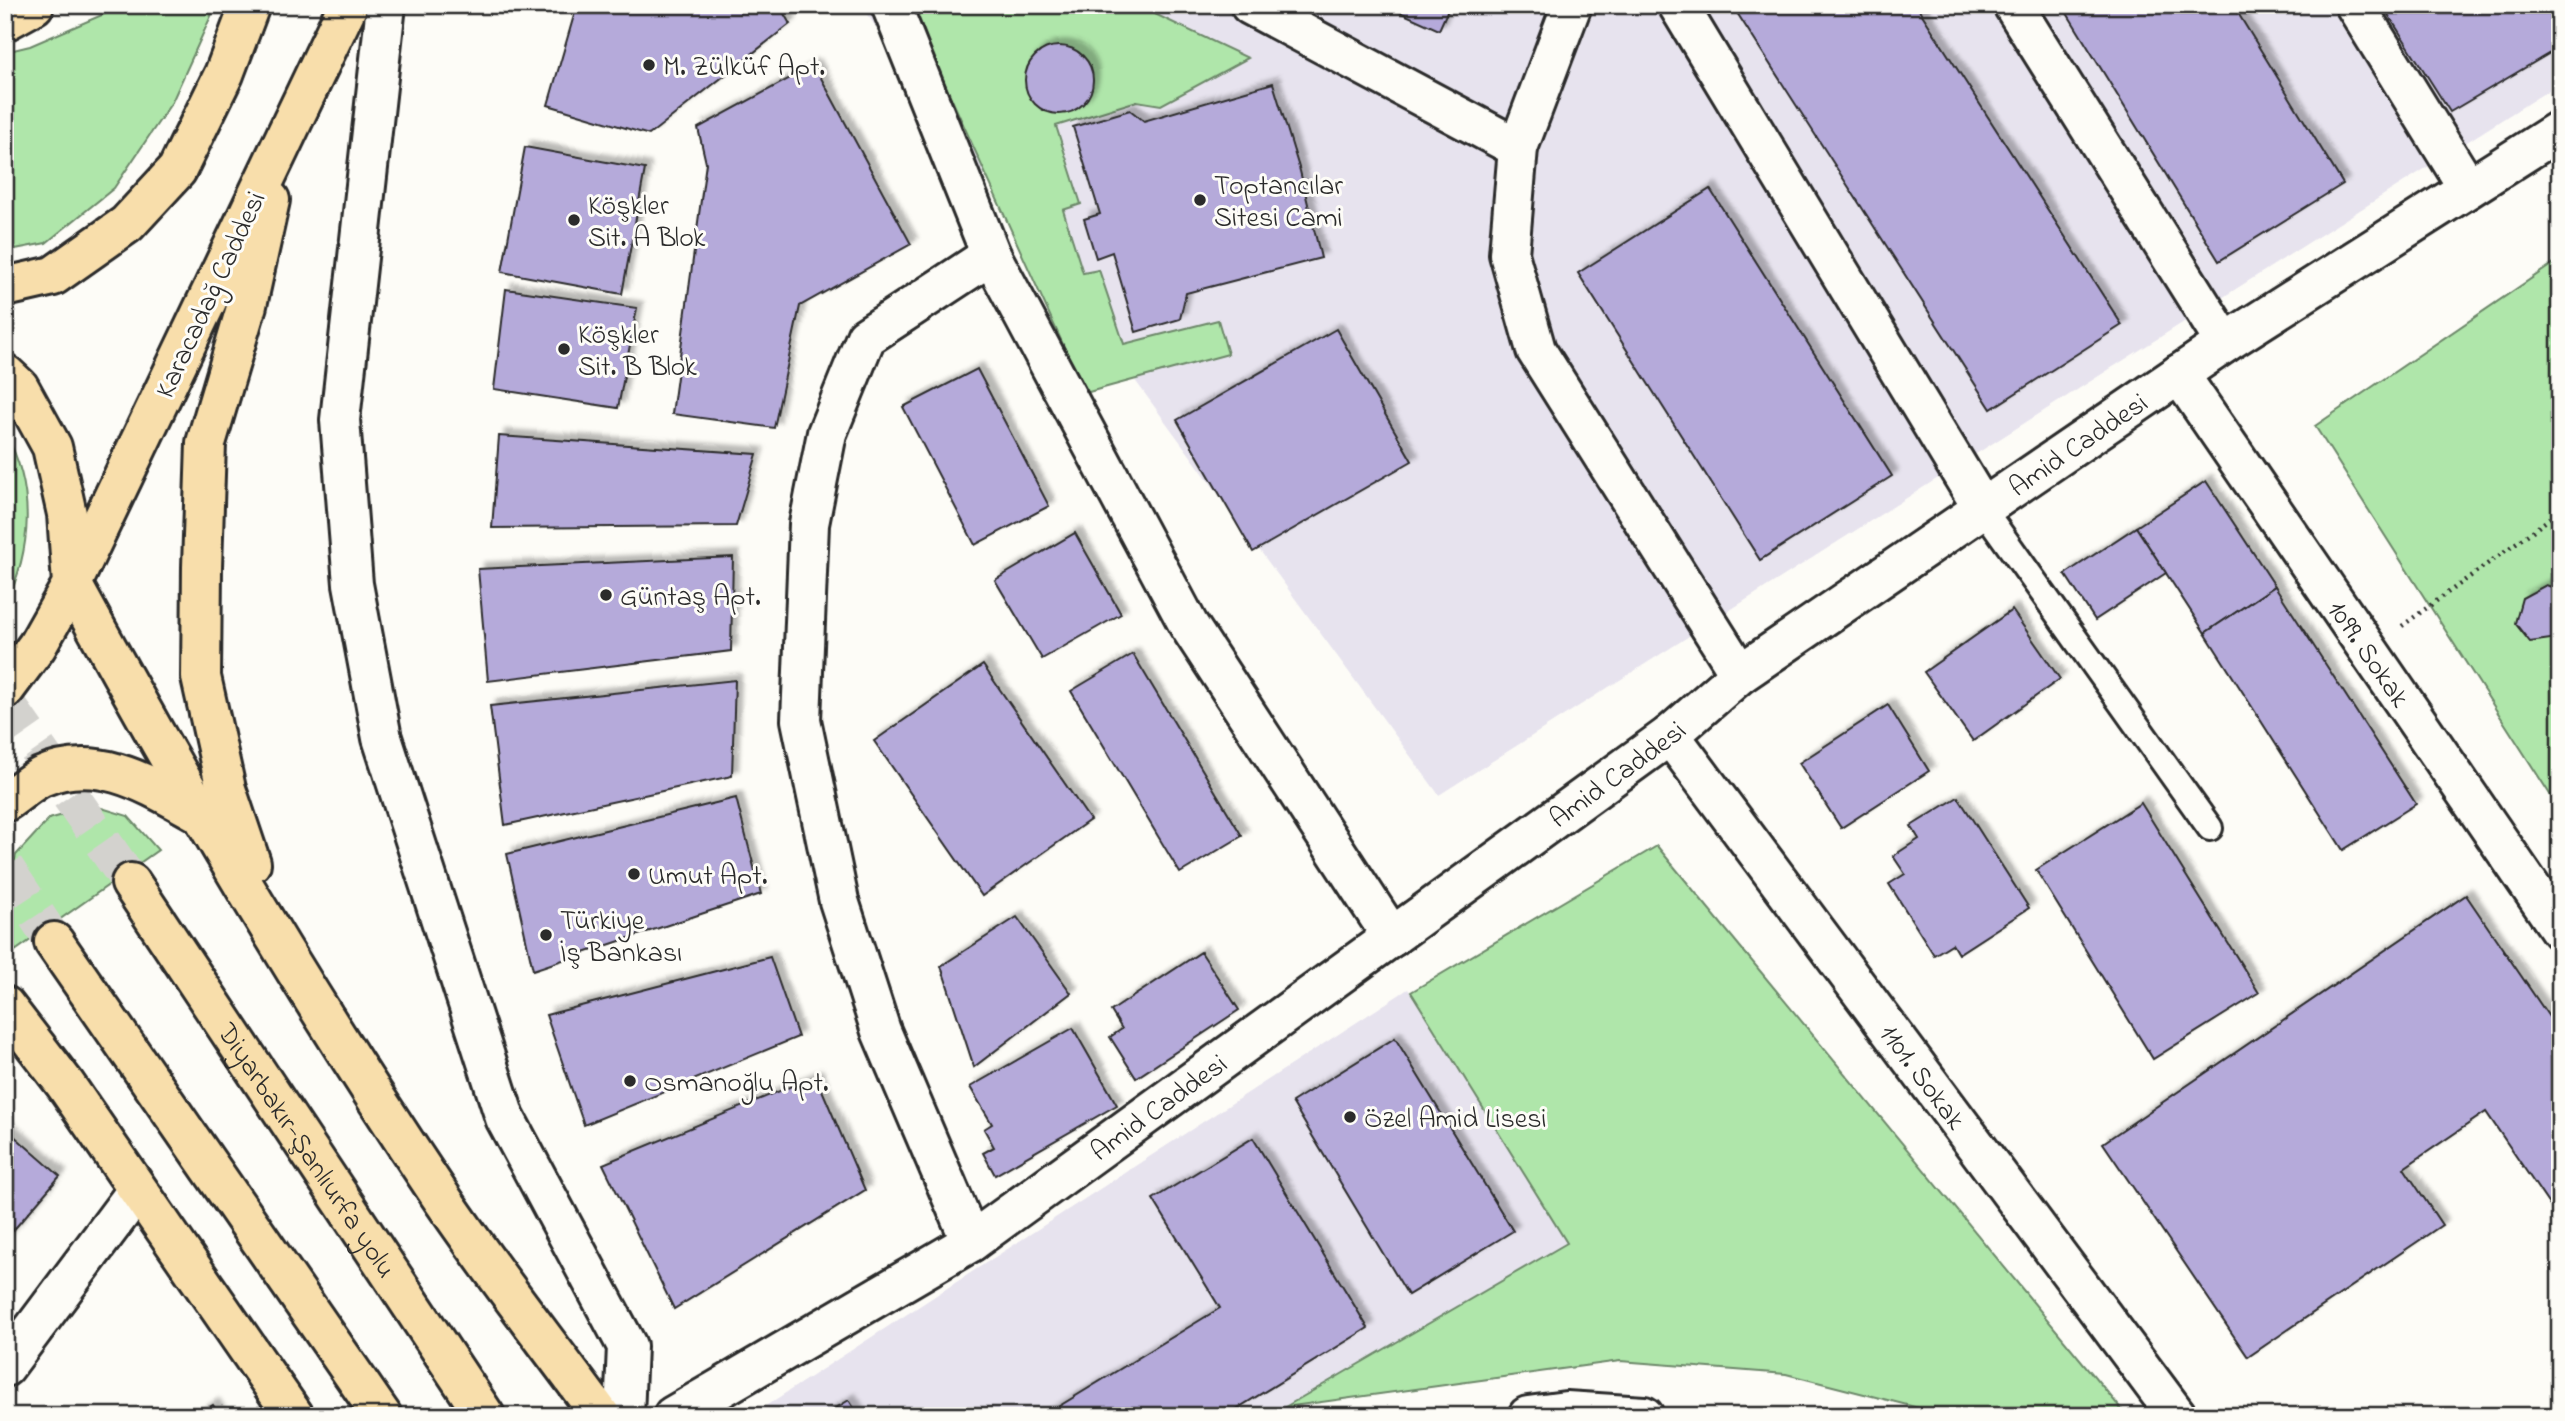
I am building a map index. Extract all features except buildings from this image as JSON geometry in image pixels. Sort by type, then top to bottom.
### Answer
[{"type":"highway","points":[[5,21],[34,5]]},
{"type":"highway","points":[[5,287],[53,276],[127,225],[177,170],[224,74],[250,5]]},
{"type":"highway","name":"Karacadağ Caddesi","points":[[5,689],[37,646],[72,584],[284,133],[348,5]]},
{"type":"highway","points":[[275,935],[226,789],[201,677],[206,443],[247,305],[284,133]]},
{"type":"highway","points":[[5,374],[19,387],[51,447],[67,514],[72,584],[140,708],[275,935],[440,1195],[601,1416]]},
{"type":"highway","points":[[5,802],[41,777],[87,766],[106,768],[146,784],[205,816]]},
{"type":"highway","name":"Diyarbakır-Şanlıurfa yolu","points":[[131,883],[485,1416]]},
{"type":"highway","points":[[54,942],[382,1416]]},
{"type":"highway","points":[[5,1006],[65,1084],[136,1192],[293,1416]]},
{"type":"street","points":[[386,5],[340,420],[353,584],[382,738],[505,1118],[626,1346],[624,1416]]},
{"type":"street","points":[[891,5],[991,255],[1188,624],[1392,937]]},
{"type":"street","points":[[1250,5],[1518,148]]},
{"type":"street","points":[[1572,5],[1518,148],[1509,254],[1536,350],[1740,674]]},
{"type":"street","points":[[1678,5],[1983,509]]},
{"type":"street","points":[[2013,5],[2225,343]]},
{"type":"street","points":[[2355,5],[2468,188]]},
{"type":"street","name":"Amid Caddesi","points":[[673,1416],[971,1242],[1670,735],[1740,674],[2225,343],[2560,130]]},
{"type":"street","points":[[971,1242],[881,1031],[839,901],[801,720],[808,523],[827,433],[866,337],[991,255]]},
{"type":"street","name":"1099. Sokak","points":[[2179,374],[2560,930]]},
{"type":"street","name":"1101. Sokak","points":[[1670,735],[2177,1416]]},
{"type":"street","points":[[5,1367],[136,1192]]},
{"type":"street","points":[[1528,1416],[1566,1411],[1644,1416]]},
{"type":"lane","points":[[1983,509],[2210,828]]},
{"type":"path","points":[[2368,651],[2560,511]]},
{"type":"shaded area","points":[[860,5],[2560,5],[2560,83],[1439,795]]},
{"type":"shaded area","name":"Özel Amid Lisesi","points":[[1408,989],[1567,1243],[1270,1416],[750,1416]]},
{"type":"green space","points":[[125,5],[216,5],[172,102],[114,188],[46,243],[5,251],[5,52],[30,46]]},
{"type":"green space","points":[[909,5],[1136,5],[1248,58],[1161,105],[1137,101],[1056,126],[1081,204],[1063,210],[1083,273],[1099,270],[1124,344],[1218,320],[1228,354],[1085,393]]},
{"type":"green space","points":[[2560,259],[2560,810],[2315,426]]},
{"type":"green space","points":[[5,433],[22,475],[27,519],[21,563],[5,606]]},
{"type":"green space","points":[[95,806],[128,816],[158,850],[15,951],[5,900],[16,855],[49,819]]},
{"type":"green space","points":[[1657,846],[2127,1416],[1950,1416],[1786,1374],[1620,1361],[1285,1407],[1567,1243],[1411,992]]},
{"type":"tunnel","points":[[5,702],[131,883]]},
{"type":"tunnel","points":[[5,868],[54,942]]},
{"type":"place","name":"M. Zülküf Apt.","points":[[649,65]]},
{"type":"place","name":"Toptancılar Sitesi Cami","points":[[1200,200]]},
{"type":"place","name":"Köşkler Sit. A Blok","points":[[574,220]]},
{"type":"place","name":"Köşkler Sit. B Blok","points":[[564,349]]},
{"type":"place","name":"Güntaş Apt.","points":[[606,595]]},
{"type":"place","name":"Umut Apt.","points":[[634,874]]},
{"type":"place","name":"Türkiye İş Bankası","points":[[546,935]]},
{"type":"place","name":"Osmanoğlu Apt.","points":[[630,1081]]},
{"type":"place","name":"Özel Amid Lisesi","points":[[1350,1117]]}]
